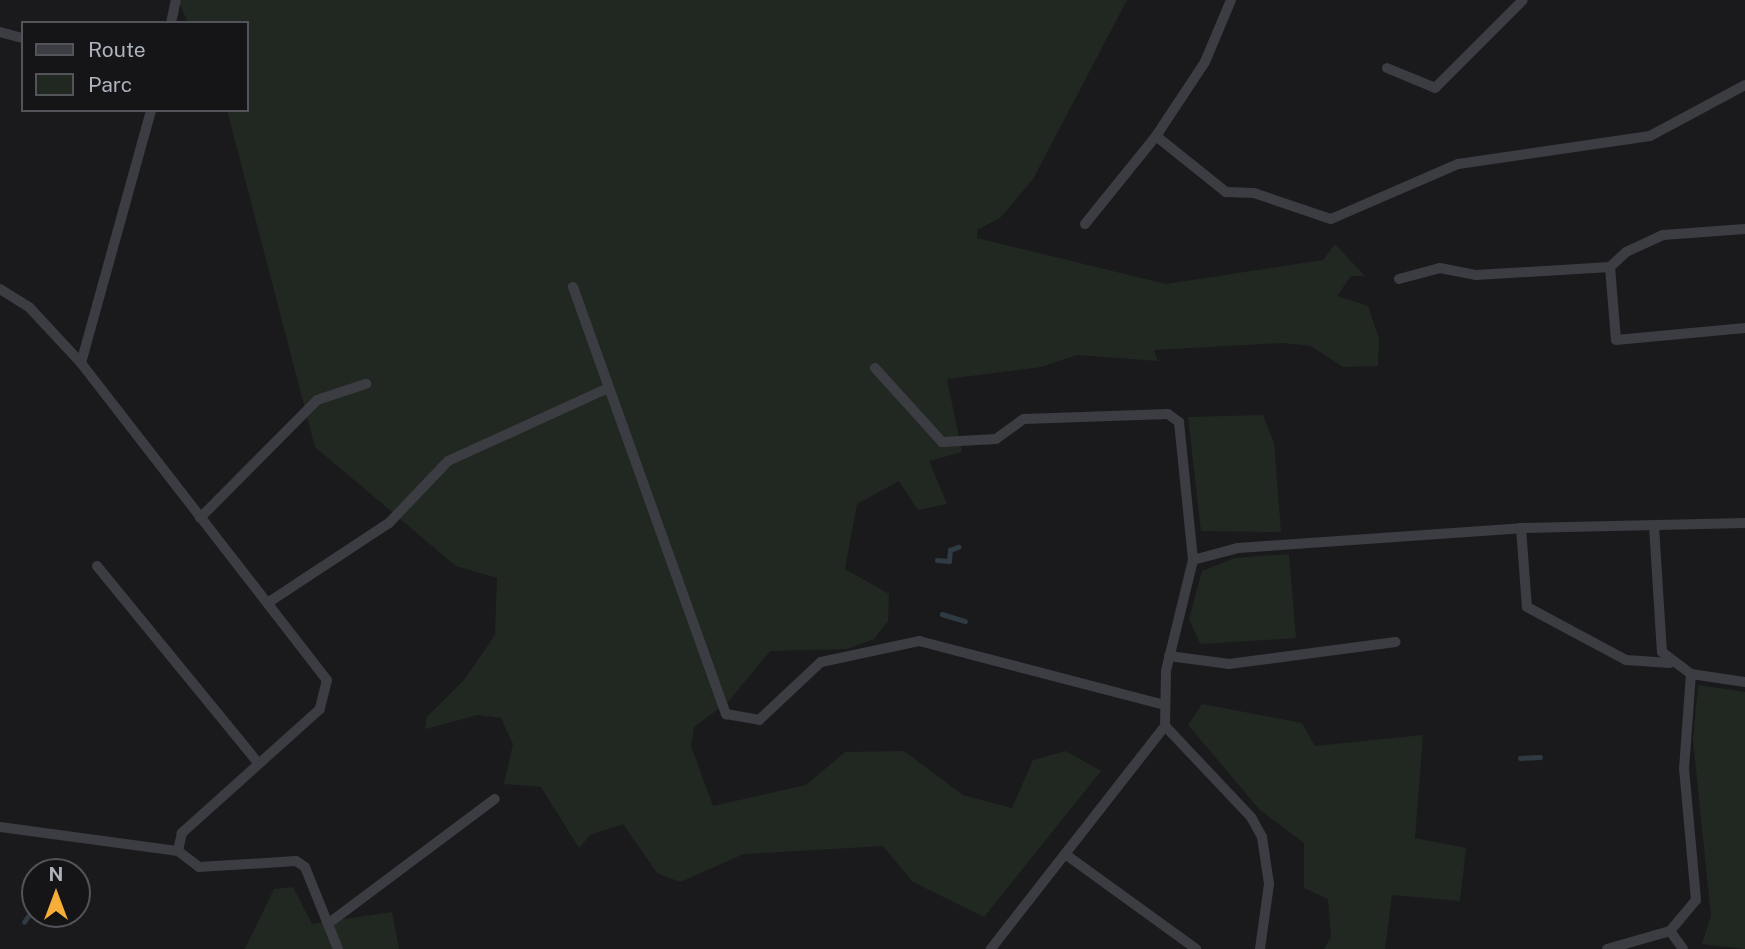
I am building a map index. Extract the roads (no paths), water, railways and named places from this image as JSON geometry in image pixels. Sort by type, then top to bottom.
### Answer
[{"type":"street","points":[[171,21],[176,0]]},
{"type":"street","points":[[1085,224],[1156,136],[1205,62],[1231,0]]},
{"type":"street","points":[[1387,68],[1435,88],[1522,0]]},
{"type":"street","points":[[0,32],[21,37]]},
{"type":"street","points":[[1156,136],[1226,192],[1254,193],[1337,220],[1382,193],[1458,164],[1650,136],[1745,85]]},
{"type":"street","points":[[81,363],[150,112]]},
{"type":"street","points":[[1399,279],[1440,268],[1476,275],[1610,267],[1626,252],[1663,235],[1745,229]]},
{"type":"street","points":[[1610,267],[1616,341],[1745,328]]},
{"type":"street","points":[[573,288],[719,706],[735,720],[759,720],[821,662],[919,641],[1165,705]]},
{"type":"street","points":[[0,289],[29,307],[81,363],[323,672],[327,690],[320,709],[182,834],[178,851]]},
{"type":"street","points":[[875,368],[942,442],[996,439],[1024,419],[1174,415],[1193,560],[1169,656],[1164,726],[991,949]]},
{"type":"street","points":[[200,518],[317,400],[366,384]]},
{"type":"street","points":[[269,602],[389,523],[448,461],[608,388]]},
{"type":"street","points":[[1193,560],[1238,548],[1521,528],[1745,523]]},
{"type":"street","points":[[1654,526],[1659,634],[1670,663]]},
{"type":"street","points":[[1521,528],[1527,607],[1626,660],[1670,663],[1691,674],[1745,682]]},
{"type":"street","points":[[97,566],[258,763]]},
{"type":"street","points":[[1169,656],[1229,664],[1396,642]]},
{"type":"street","points":[[1607,949],[1670,931],[1690,914],[1696,900],[1684,769],[1691,674]]},
{"type":"street","points":[[1164,726],[1251,817],[1262,838],[1269,884],[1260,949]]},
{"type":"street","points":[[330,923],[495,799]]},
{"type":"street","points":[[0,827],[178,851],[199,867],[296,861],[305,867],[330,923],[338,949]]},
{"type":"street","points":[[1065,854],[1196,949]]},
{"type":"street","points":[[1670,931],[1683,949]]},
{"type":"waterway","points":[[937,560],[949,561],[950,550],[958,547]]},
{"type":"waterway","points":[[942,614],[965,621]]},
{"type":"waterway","points":[[1520,758],[1540,757]]}]
